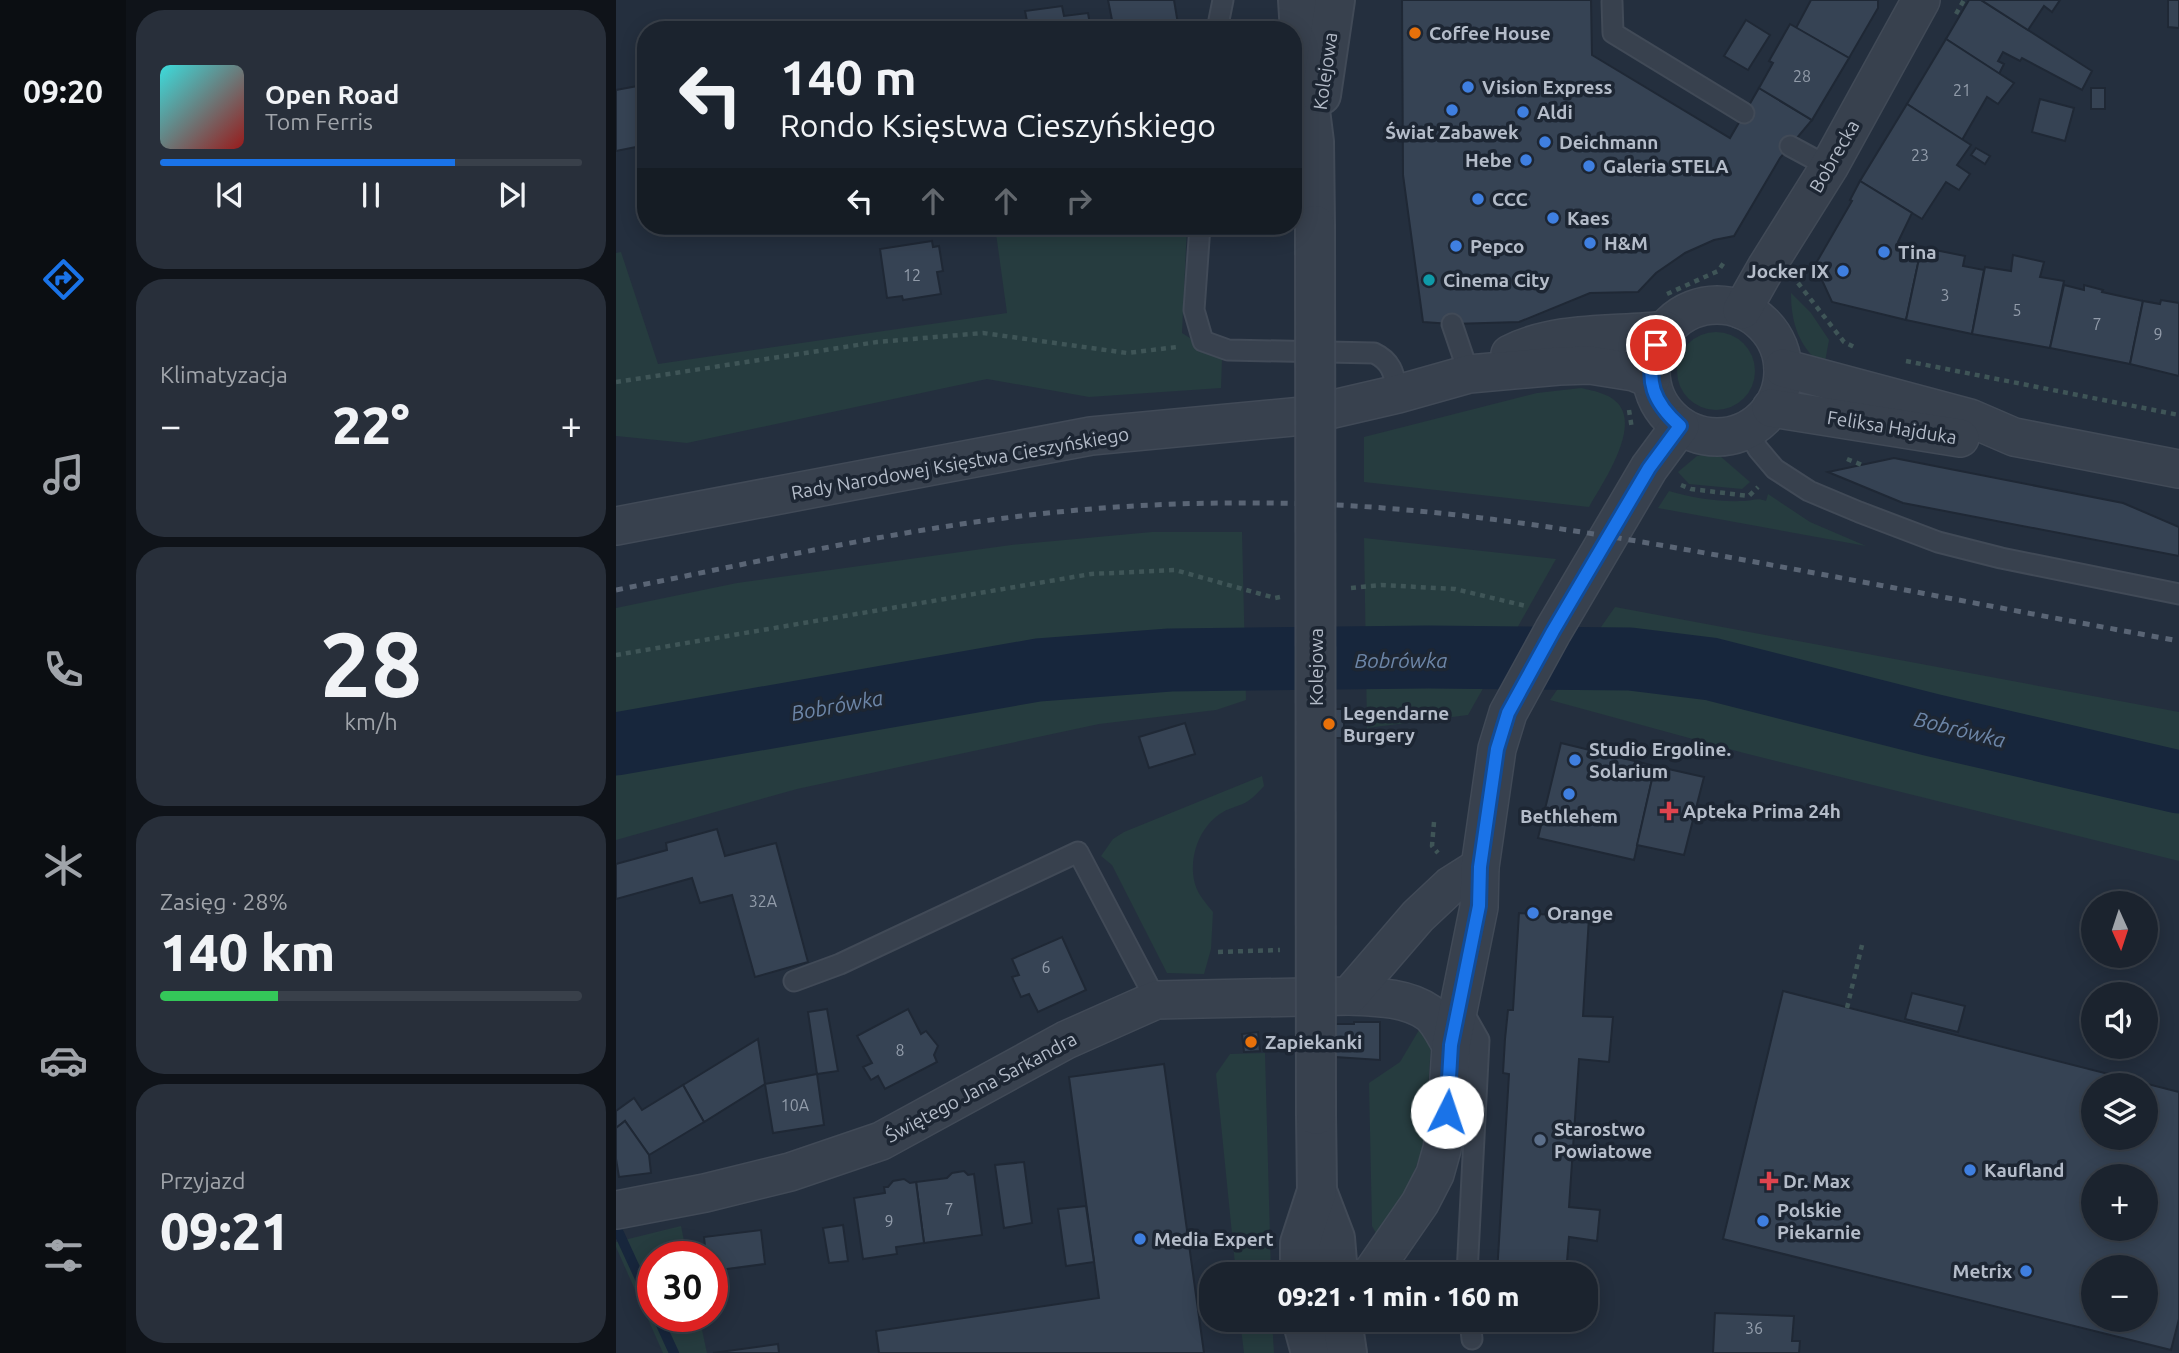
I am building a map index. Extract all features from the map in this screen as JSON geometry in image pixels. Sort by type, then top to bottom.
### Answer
[{"type":"street","name":"Kolejowa","points":[[1298,0],[1300,21]]},
{"type":"street","name":"Kolejowa","points":[[1314,142],[1335,0]]},
{"type":"street","name":"Bobrecka","points":[[1742,310],[1829,167],[1921,0]]},
{"type":"street","name":"Kolejowa","points":[[1300,1262],[1300,1243],[1317,1191],[1314,142],[1302,44]]},
{"type":"street","points":[[1729,306],[1742,310],[1761,322],[1780,351],[1783,368],[1780,389],[1759,419],[1730,436],[1696,434],[1680,426],[1666,414],[1656,397],[1651,379],[1651,362],[1656,345],[1665,330],[1694,309],[1729,306]]},
{"type":"street","name":"Rady Narodowej Księstwa Cieszyńskiego","points":[[616,526],[1091,436],[1303,416],[1469,374],[1526,346],[1592,334],[1638,334],[1665,330]]},
{"type":"street","name":"Rady Narodowej Księstwa Cieszyńskiego","points":[[1469,374],[1590,365],[1634,372],[1651,379]]},
{"type":"street","name":"Feliksa Hajduka","points":[[1783,368],[1970,418],[2014,437],[2179,469]]},
{"type":"street","name":"Feliksa Hajduka","points":[[1759,419],[1966,439],[2014,437]]},
{"type":"street","points":[[1379,1262],[1435,1174],[1445,1131],[1451,1045],[1479,906],[1480,867],[1497,749],[1515,700],[1558,623],[1649,468],[1680,426]]},
{"type":"street","points":[[1349,996],[1418,916],[1450,886],[1480,867]]},
{"type":"street","name":"Świętego Jana Sarkandra","points":[[616,1210],[705,1193],[790,1172],[881,1141],[1066,1040],[1156,1000],[1384,997],[1409,1003],[1431,1014],[1451,1045]]},
{"type":"street","name":"Kolejowa","points":[[1317,1191],[1335,1238],[1337,1262]]},
{"type":"street","points":[[1297,1353],[1300,1332]]},
{"type":"street","points":[[1305,1332],[1311,1353]]},
{"type":"lane","points":[[1219,21],[1223,0]]},
{"type":"lane","points":[[1612,2],[1612,33],[1744,114]]},
{"type":"lane","points":[[1790,146],[1829,167]]},
{"type":"lane","points":[[1198,235],[1194,310],[1203,341],[1228,350],[1374,353],[1385,359],[1394,373],[1398,394]]},
{"type":"lane","points":[[1452,324],[1469,374]]},
{"type":"lane","points":[[1759,419],[1758,449],[1775,469],[1809,491],[1854,510],[1938,542],[2179,594]]},
{"type":"lane","points":[[794,981],[840,964],[1078,852],[1156,1000]]},
{"type":"lane","points":[[1459,1004],[1479,1041],[1468,1262]]},
{"type":"path","points":[[1767,266],[1797,283],[1844,342],[1858,350]]},
{"type":"path","points":[[616,382],[877,342],[983,333],[1127,353],[1203,341]]},
{"type":"path","points":[[1900,359],[2179,415]]},
{"type":"path","points":[[616,654],[1091,574],[1175,570],[1275,597],[1289,596]]},
{"type":"path","points":[[1341,590],[1381,585],[1455,589],[1558,623]]},
{"type":"path","points":[[1847,1008],[1862,945]]},
{"type":"green space","points":[[996,235],[1187,235],[1182,333],[1222,358],[1221,388],[1089,397],[987,379],[687,443],[616,436],[616,253],[621,252],[658,364],[1007,313]]},
{"type":"green space","points":[[1791,293],[1811,313],[1829,340],[1824,367],[1808,351],[1798,334]]},
{"type":"green space","points":[[1716,332],[1731,335],[1743,344],[1752,356],[1755,371],[1752,386],[1743,398],[1731,407],[1716,410],[1701,407],[1689,398],[1680,386],[1677,371],[1680,356],[1689,344],[1701,335]]},
{"type":"green space","points":[[1581,388],[1617,402],[1624,417],[1625,430],[1616,458],[1589,507],[1364,482],[1364,437],[1537,393]]},
{"type":"green space","points":[[1697,456],[1720,456],[1750,482],[1742,489],[1689,484],[1678,472]]},
{"type":"green space","points":[[1669,491],[1706,499],[1734,501],[1766,501],[1768,494],[1810,522],[1866,546],[1658,508]]},
{"type":"green space","points":[[1152,532],[1242,532],[1246,700],[1216,710],[1099,724],[797,789],[616,840],[616,608],[737,583],[1011,545]]},
{"type":"green space","points":[[1364,538],[1556,559],[1468,715],[1367,728]]},
{"type":"green space","points":[[1615,607],[2179,712],[2179,861],[1744,753],[1550,700]]},
{"type":"green space","points":[[1262,776],[1264,786],[1248,801],[1215,818],[1202,834],[1194,853],[1195,884],[1213,912],[1211,949],[1204,974],[1167,973],[1112,865],[1101,856],[1113,839],[1124,832]]},
{"type":"green space","points":[[1422,1025],[1431,1046],[1424,1145],[1410,1183],[1377,1235],[1372,1226],[1369,1083],[1400,1062]]},
{"type":"green space","points":[[1265,1053],[1271,1262],[1235,1262],[1216,1074],[1230,1054]]},
{"type":"green space","points":[[681,1226],[684,1241],[637,1241],[637,1294],[616,1242]]},
{"type":"green space","points":[[654,1332],[702,1332],[707,1353],[663,1353]]},
{"type":"green space","points":[[1241,1332],[1273,1332],[1274,1353],[1244,1353]]},
{"type":"building","points":[[1108,0],[1174,0],[1178,21],[1112,21]]},
{"type":"building","name":"Galeria STELA","points":[[1402,0],[1591,0],[1592,55],[1730,138],[1759,88],[1812,120],[1780,158],[1734,236],[1714,240],[1685,253],[1656,273],[1638,292],[1590,293],[1519,322],[1423,322],[1403,175]]},
{"type":"building","points":[[1811,0],[1878,0],[1878,8],[1849,58],[1796,28]]},
{"type":"building","points":[[1969,0],[1981,0],[2092,71],[2082,90],[2022,58],[2020,61],[2003,52],[1998,61],[2004,64],[1999,74],[1946,39]]},
{"type":"building","points":[[1981,0],[2060,0],[2052,12],[2044,6],[2028,30]]},
{"type":"building","points":[[2168,0],[2179,0],[2179,28],[2168,27]]},
{"type":"building","points":[[1062,6],[1064,16],[1088,13],[1089,21],[1027,21],[1025,11]]},
{"type":"building","points":[[1746,20],[1770,35],[1748,70],[1724,56]]},
{"type":"building","points":[[1790,24],[1849,58],[1812,120],[1759,88],[1773,63],[1769,61]]},
{"type":"building","points":[[1946,39],[2014,83],[1998,104],[1987,97],[1962,140],[1907,104]]},
{"type":"building","points":[[637,86],[637,147],[616,151],[616,90]]},
{"type":"building","points":[[2091,88],[2105,88],[2105,109],[2091,109]]},
{"type":"building","points":[[2040,99],[2074,108],[2065,141],[2032,132]]},
{"type":"building","points":[[1907,104],[1971,145],[1957,165],[1970,174],[1959,190],[1946,182],[1922,219],[1860,181]]},
{"type":"building","points":[[1976,148],[1990,156],[1985,164],[1971,155]]},
{"type":"building","points":[[1860,181],[1912,213],[1898,242],[1911,252],[1920,254],[1906,320],[1832,302],[1815,265],[1852,201],[1850,200]]},
{"type":"building","points":[[932,241],[933,247],[939,246],[943,271],[937,272],[941,294],[903,300],[902,296],[887,298],[880,249]]},
{"type":"building","points":[[1935,250],[1965,256],[1963,266],[1984,270],[1972,334],[1906,320],[1920,254],[1934,257]]},
{"type":"building","points":[[2013,255],[2044,262],[2040,277],[2064,281],[2050,348],[1972,334],[1985,267],[2011,271]]},
{"type":"building","points":[[2064,285],[2084,290],[2084,285],[2143,301],[2130,364],[2050,348]]},
{"type":"building","points":[[2161,300],[2179,303],[2179,376],[2130,364],[2143,301],[2160,304]]},
{"type":"building","points":[[1894,458],[2123,503],[2179,527],[2179,556],[1903,503],[1828,472]]},
{"type":"building","points":[[1316,709],[1344,709],[1344,738],[1316,738]]},
{"type":"building","points":[[1185,723],[1195,754],[1149,768],[1139,737]]},
{"type":"building","points":[[1561,743],[1655,766],[1634,860],[1538,838]]},
{"type":"building","points":[[1655,766],[1704,777],[1684,855],[1637,845]]},
{"type":"building","points":[[717,829],[725,856],[776,843],[808,962],[755,977],[732,895],[700,903],[692,878],[616,899],[616,864],[667,850],[666,843]]},
{"type":"building","name":"Starostwo Powiatowe","points":[[1519,913],[1589,917],[1583,1016],[1613,1017],[1609,1062],[1579,1059],[1569,1207],[1600,1210],[1597,1241],[1569,1237],[1567,1262],[1498,1262],[1509,1074],[1503,1073],[1505,1039],[1508,1010],[1513,1010]]},
{"type":"building","points":[[1062,937],[1086,990],[1038,1012],[1029,994],[1021,997],[1012,977],[1019,975],[1012,959]]},
{"type":"building","points":[[1783,991],[2105,1073],[2081,1073],[2081,1150],[2158,1150],[2158,1087],[2179,1092],[2179,1319],[2171,1350],[2098,1332],[2158,1332],[2158,1255],[2081,1255],[2081,1328],[1723,1239]]},
{"type":"building","points":[[1912,993],[1965,1006],[1958,1032],[1905,1019]]},
{"type":"building","points":[[827,1009],[838,1071],[817,1074],[808,1012]]},
{"type":"building","points":[[908,1009],[921,1034],[926,1031],[938,1046],[934,1055],[937,1062],[885,1089],[878,1076],[871,1080],[863,1067],[872,1063],[857,1036]]},
{"type":"building","points":[[1380,1022],[1380,1060],[1320,1056],[1320,1024]]},
{"type":"building","name":"Zapiekanki","points":[[1258,1032],[1260,1051],[1244,1052],[1242,1034]]},
{"type":"building","points":[[758,1039],[765,1084],[704,1122],[683,1085]]},
{"type":"building","points":[[1164,1064],[1204,1353],[879,1353],[876,1331],[1099,1298],[1069,1077]]},
{"type":"building","points":[[817,1074],[824,1125],[773,1133],[765,1084]]},
{"type":"building","points":[[683,1085],[704,1122],[649,1155],[625,1121],[616,1128],[616,1111],[634,1098],[642,1110]]},
{"type":"building","points":[[625,1121],[649,1155],[651,1173],[619,1177],[616,1128]]},
{"type":"building","points":[[1024,1162],[1032,1223],[1004,1228],[995,1165]]},
{"type":"building","points":[[964,1171],[968,1175],[974,1174],[982,1235],[924,1243],[916,1182],[947,1178],[952,1173]]},
{"type":"building","points":[[904,1179],[910,1183],[916,1182],[924,1243],[896,1247],[897,1254],[863,1259],[854,1198],[885,1193],[884,1187],[888,1187],[893,1181]]},
{"type":"building","points":[[1086,1206],[1094,1262],[1066,1266],[1058,1209]]},
{"type":"building","points":[[843,1225],[848,1261],[829,1263],[823,1228]]},
{"type":"building","points":[[761,1230],[765,1264],[728,1269],[728,1241],[704,1241],[704,1237]]},
{"type":"building","points":[[1715,1313],[1794,1316],[1792,1341],[1800,1341],[1799,1353],[1713,1353]]},
{"type":"building","points":[[778,1344],[779,1353],[713,1353]]},
{"type":"waterway","name":"Bobrówka","points":[[616,744],[1038,670],[1170,660],[1428,657],[1630,659],[1711,669],[1932,725],[2179,782]]},
{"type":"waterway","points":[[619,1233],[637,1272]]},
{"type":"waterway","points":[[664,1332],[674,1353]]},
{"type":"railway","points":[[616,590],[845,544],[1018,516],[1156,505],[1320,504],[1439,513],[1616,538],[2179,641]]},
{"type":"place","name":"Coffee House","points":[[1415,33]]},
{"type":"place","name":"Vision Express","points":[[1468,87]]},
{"type":"place","name":"Świat Zabawek","points":[[1452,110]]},
{"type":"place","name":"Aldi","points":[[1523,112]]},
{"type":"place","name":"Deichmann","points":[[1545,142]]},
{"type":"place","name":"Hebe","points":[[1526,160]]},
{"type":"place","name":"Galeria STELA","points":[[1589,166]]},
{"type":"place","name":"CCC","points":[[1478,199]]},
{"type":"place","name":"Kaes","points":[[1553,218]]},
{"type":"place","name":"H&M","points":[[1590,243]]},
{"type":"place","name":"Pepco","points":[[1456,246]]},
{"type":"place","name":"Tina","points":[[1884,252]]},
{"type":"place","name":"Jocker IX","points":[[1843,271]]},
{"type":"place","name":"Cinema City","points":[[1429,280]]},
{"type":"place","name":"Legendarne Burgery","points":[[1329,724]]},
{"type":"place","name":"Studio Ergoline. Solarium","points":[[1575,760]]},
{"type":"place","name":"Bethlehem","points":[[1569,794]]},
{"type":"place","name":"Apteka Prima 24h","points":[[1669,811]]},
{"type":"place","name":"Orange","points":[[1533,913]]},
{"type":"place","name":"Zapiekanki","points":[[1251,1042]]},
{"type":"place","name":"Starostwo Powiatowe","points":[[1540,1140]]},
{"type":"place","name":"Kaufland","points":[[1970,1170]]},
{"type":"place","name":"Dr. Max","points":[[1769,1181]]},
{"type":"place","name":"Polskie Piekarnie","points":[[1763,1221]]},
{"type":"place","name":"Media Expert","points":[[1140,1239]]},
{"type":"place","name":"Metrix","points":[[2026,1271]]},
{"type":"route","points":[[1447,1112],[1451,1045],[1479,906],[1480,867],[1497,749],[1508,713],[1553,631],[1649,468],[1680,426],[1666,414],[1656,397],[1651,379],[1651,362],[1656,345]]}]
